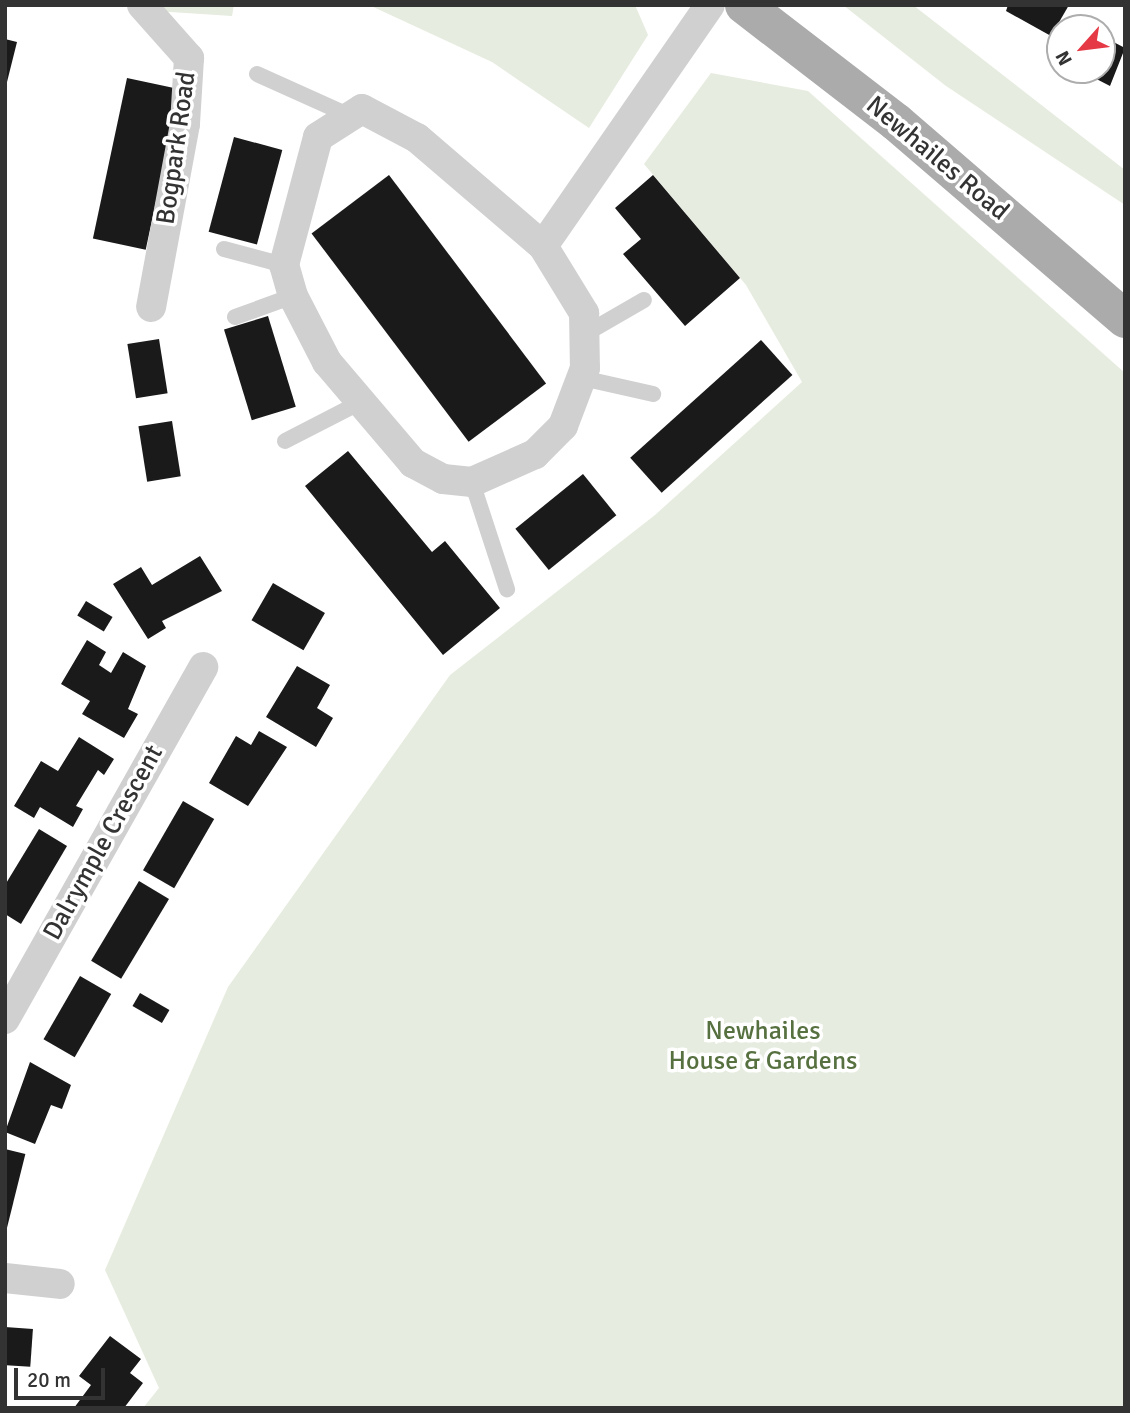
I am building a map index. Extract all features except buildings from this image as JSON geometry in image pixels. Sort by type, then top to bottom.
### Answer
[{"type":"main road","name":"Newhailes Road","points":[[744,5],[896,122],[1125,319]]},
{"type":"street","name":"Bogpark Road","points":[[142,5],[189,58],[186,124],[151,307]]},
{"type":"street","points":[[543,246],[710,5]]},
{"type":"street","points":[[362,109],[385,116],[543,246],[569,279],[584,313],[582,378],[563,426],[535,454],[472,482],[443,479],[412,463],[327,362],[293,296],[284,265],[318,137],[346,114],[362,109]]},
{"type":"street","name":"Dalrymple Crescent","points":[[5,1019],[204,667]]},
{"type":"street","points":[[5,1278],[60,1284]]},
{"type":"lane","points":[[257,75],[346,114]]},
{"type":"lane","points":[[224,249],[284,265]]},
{"type":"lane","points":[[235,317],[293,296]]},
{"type":"lane","points":[[585,334],[644,300]]},
{"type":"lane","points":[[582,378],[653,394]]},
{"type":"lane","points":[[285,441],[361,402]]},
{"type":"lane","points":[[472,482],[507,589]]},
{"type":"green space","points":[[152,5],[234,5],[232,16],[155,11]]},
{"type":"green space","points":[[369,5],[635,5],[648,35],[589,128],[492,62]]},
{"type":"green space","points":[[843,5],[913,5],[1125,170],[1125,205],[946,86]]},
{"type":"green space","name":"Newhailes House & Gardens","points":[[711,73],[808,91],[1125,373],[1125,1408],[143,1408],[159,1388],[105,1270],[228,987],[450,675],[655,515],[802,382],[746,285],[644,164]]}]
